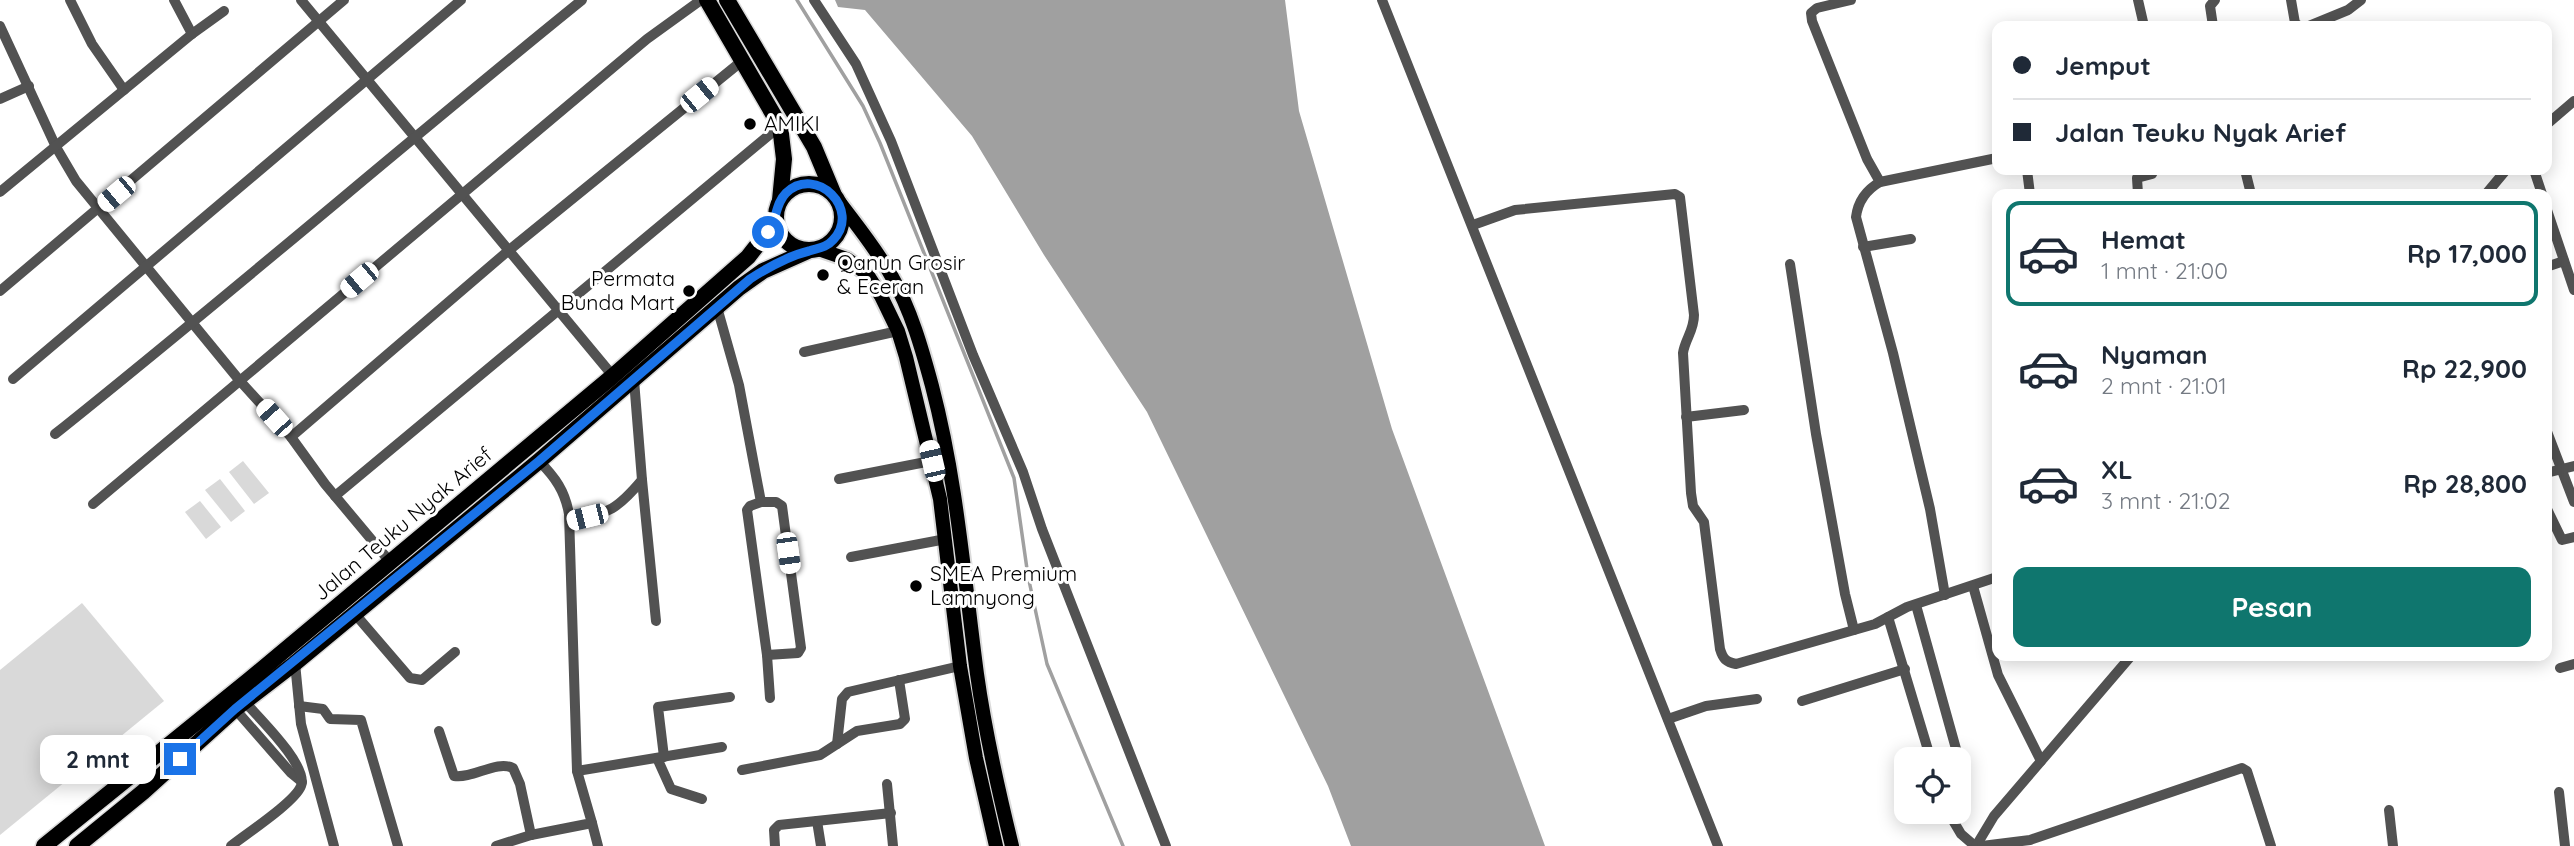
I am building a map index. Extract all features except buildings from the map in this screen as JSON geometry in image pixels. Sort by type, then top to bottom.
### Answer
[{"type":"highway","points":[[707,0],[780,126],[784,159],[776,221],[783,238],[790,245],[813,250],[827,246],[840,231],[842,222],[837,199],[814,147],[727,0]]},
{"type":"highway","points":[[780,200],[793,188],[811,184],[820,186],[837,199]]},
{"type":"highway","name":"Jalan Teuku Nyak Arief","points":[[44,846],[391,563],[613,376],[748,257],[776,221]]},
{"type":"highway","name":"Jalan Teuku Nyak Arief","points":[[77,846],[240,706],[539,461],[717,307],[763,271],[813,250]]},
{"type":"main road","points":[[837,199],[865,234],[892,278],[910,317],[926,363],[946,448],[961,532],[981,700],[1012,846]]},
{"type":"main road","points":[[813,250],[848,259],[867,274],[898,331],[906,356],[932,461],[946,539],[960,666],[976,758],[996,846]]},
{"type":"main road","points":[[976,758],[992,755]]},
{"type":"street","points":[[70,0],[92,44],[124,90]]},
{"type":"street","points":[[174,0],[192,34]]},
{"type":"street","points":[[300,0],[613,376]]},
{"type":"street","points":[[0,291],[344,0]]},
{"type":"street","points":[[13,379],[461,0]]},
{"type":"street","points":[[55,434],[193,324],[413,137],[582,0]]},
{"type":"street","points":[[93,504],[647,39],[701,0]]},
{"type":"street","points":[[814,0],[856,64],[891,141],[973,355],[1023,472],[1042,529],[1166,846]]},
{"type":"street","points":[[1382,0],[1718,846]]},
{"type":"street","points":[[1851,0],[1817,8],[1811,13],[1812,21],[1867,159],[1880,183]]},
{"type":"street","points":[[2137,0],[2143,21]]},
{"type":"street","points":[[2212,21],[2210,6],[2215,0]]},
{"type":"street","points":[[2291,0],[2295,21]]},
{"type":"street","points":[[2321,21],[2348,10],[2361,0]]},
{"type":"street","points":[[0,192],[192,34],[224,11]]},
{"type":"street","points":[[0,26],[56,147],[76,181],[240,381],[291,437],[335,496],[391,563]]},
{"type":"street","points":[[291,437],[508,251],[742,61]]},
{"type":"street","points":[[0,99],[29,86]]},
{"type":"street","points":[[2552,120],[2574,101]]},
{"type":"street","points":[[335,496],[780,126]]},
{"type":"street","points":[[1945,594],[1930,509],[1856,221],[1857,210],[1867,191],[1880,183],[1992,159]]},
{"type":"street","points":[[2490,189],[2502,175]]},
{"type":"street","points":[[1473,225],[1505,212],[1664,195],[1679,196],[1694,315],[1692,334],[1683,353],[1691,493],[1693,506],[1704,522],[1722,657],[1727,663],[1736,664],[1854,630],[1888,617],[1898,610],[1992,580]]},
{"type":"street","points":[[2552,226],[2574,290]]},
{"type":"street","points":[[1863,247],[1911,239]]},
{"type":"street","points":[[2552,265],[2564,261]]},
{"type":"street","points":[[1790,264],[1819,448],[1854,630]]},
{"type":"street","points":[[717,307],[739,385],[761,502]]},
{"type":"street","points":[[804,352],[898,331]]},
{"type":"street","points":[[634,380],[656,621]]},
{"type":"street","points":[[1686,416],[1744,410]]},
{"type":"street","points":[[2552,445],[2574,502]]},
{"type":"street","points":[[539,461],[558,482],[566,497],[570,521],[577,771],[598,846]]},
{"type":"street","points":[[839,479],[932,461]]},
{"type":"street","points":[[2552,471],[2574,466]]},
{"type":"street","points":[[570,521],[604,513],[622,503],[642,480]]},
{"type":"street","points":[[767,655],[798,653],[801,648],[782,506],[776,502],[761,502],[747,510],[767,655],[770,698]]},
{"type":"street","points":[[2552,519],[2562,540],[2574,537]]},
{"type":"street","points":[[851,557],[946,539]]},
{"type":"street","points":[[1973,586],[1992,654]]},
{"type":"street","points":[[1916,605],[1955,747]]},
{"type":"street","points":[[355,614],[410,678],[422,680],[455,652]]},
{"type":"street","points":[[1888,617],[1927,747]]},
{"type":"street","points":[[1994,661],[1998,676],[2041,761]]},
{"type":"street","points":[[1978,846],[1994,816],[2127,661]]},
{"type":"street","points":[[295,663],[301,724],[334,846]]},
{"type":"street","points":[[2560,668],[2574,664]]},
{"type":"street","points":[[837,744],[844,694],[960,666]]},
{"type":"street","points":[[1802,701],[1905,669]]},
{"type":"street","points":[[742,770],[820,755],[857,731],[900,724],[905,719],[899,680]]},
{"type":"street","points":[[702,799],[671,789],[660,757],[658,707],[730,697]]},
{"type":"street","points":[[1668,719],[1706,706],[1757,699]]},
{"type":"street","points":[[231,846],[276,812],[298,791],[302,782],[299,768],[288,753],[240,706]]},
{"type":"street","points":[[299,706],[323,709],[330,719],[361,720],[398,846]]},
{"type":"street","points":[[439,731],[454,776],[465,777],[505,766],[513,768],[520,784],[531,835]]},
{"type":"street","points":[[577,771],[722,747]]},
{"type":"street","points":[[1955,824],[1961,834],[1978,846],[2031,840],[2242,768],[2247,771],[2271,846]]},
{"type":"street","points":[[887,784],[893,846]]},
{"type":"street","points":[[2559,792],[2565,846]]},
{"type":"street","points":[[2389,810],[2393,846]]},
{"type":"street","points":[[775,846],[776,826],[891,813]]},
{"type":"street","points":[[817,821],[821,846]]},
{"type":"street","points":[[496,846],[531,835],[592,823]]},
{"type":"shaded area","points":[[835,0],[1285,0],[1299,111],[1392,429],[1545,846],[1351,846],[1328,786],[1147,412],[1044,255],[972,136],[865,10],[838,7]]},
{"type":"shaded area","points":[[243,461],[269,493],[254,504],[229,472]]},
{"type":"shaded area","points":[[220,479],[245,511],[231,522],[205,490]]},
{"type":"shaded area","points":[[200,501],[221,527],[206,539],[185,512]]},
{"type":"shaded area","points":[[82,603],[164,701],[0,835],[0,670]]},
{"type":"waterway","points":[[797,0],[863,106],[880,143],[1014,478],[1028,576],[1047,664],[1123,846]]},
{"type":"place","name":"AMIKI","points":[[750,124]]},
{"type":"place","name":"Qanun Grosir & Eceran","points":[[823,275]]},
{"type":"place","name":"Permata Bunda Mart","points":[[689,291]]},
{"type":"place","name":"SMEA Premium Lamnyong","points":[[916,586]]},
{"type":"route","points":[[180,759],[235,709],[295,663],[539,461],[750,279],[774,265],[827,246],[840,231],[840,203],[834,195],[820,186],[811,184],[793,188],[780,200],[776,221],[768,232]]}]
